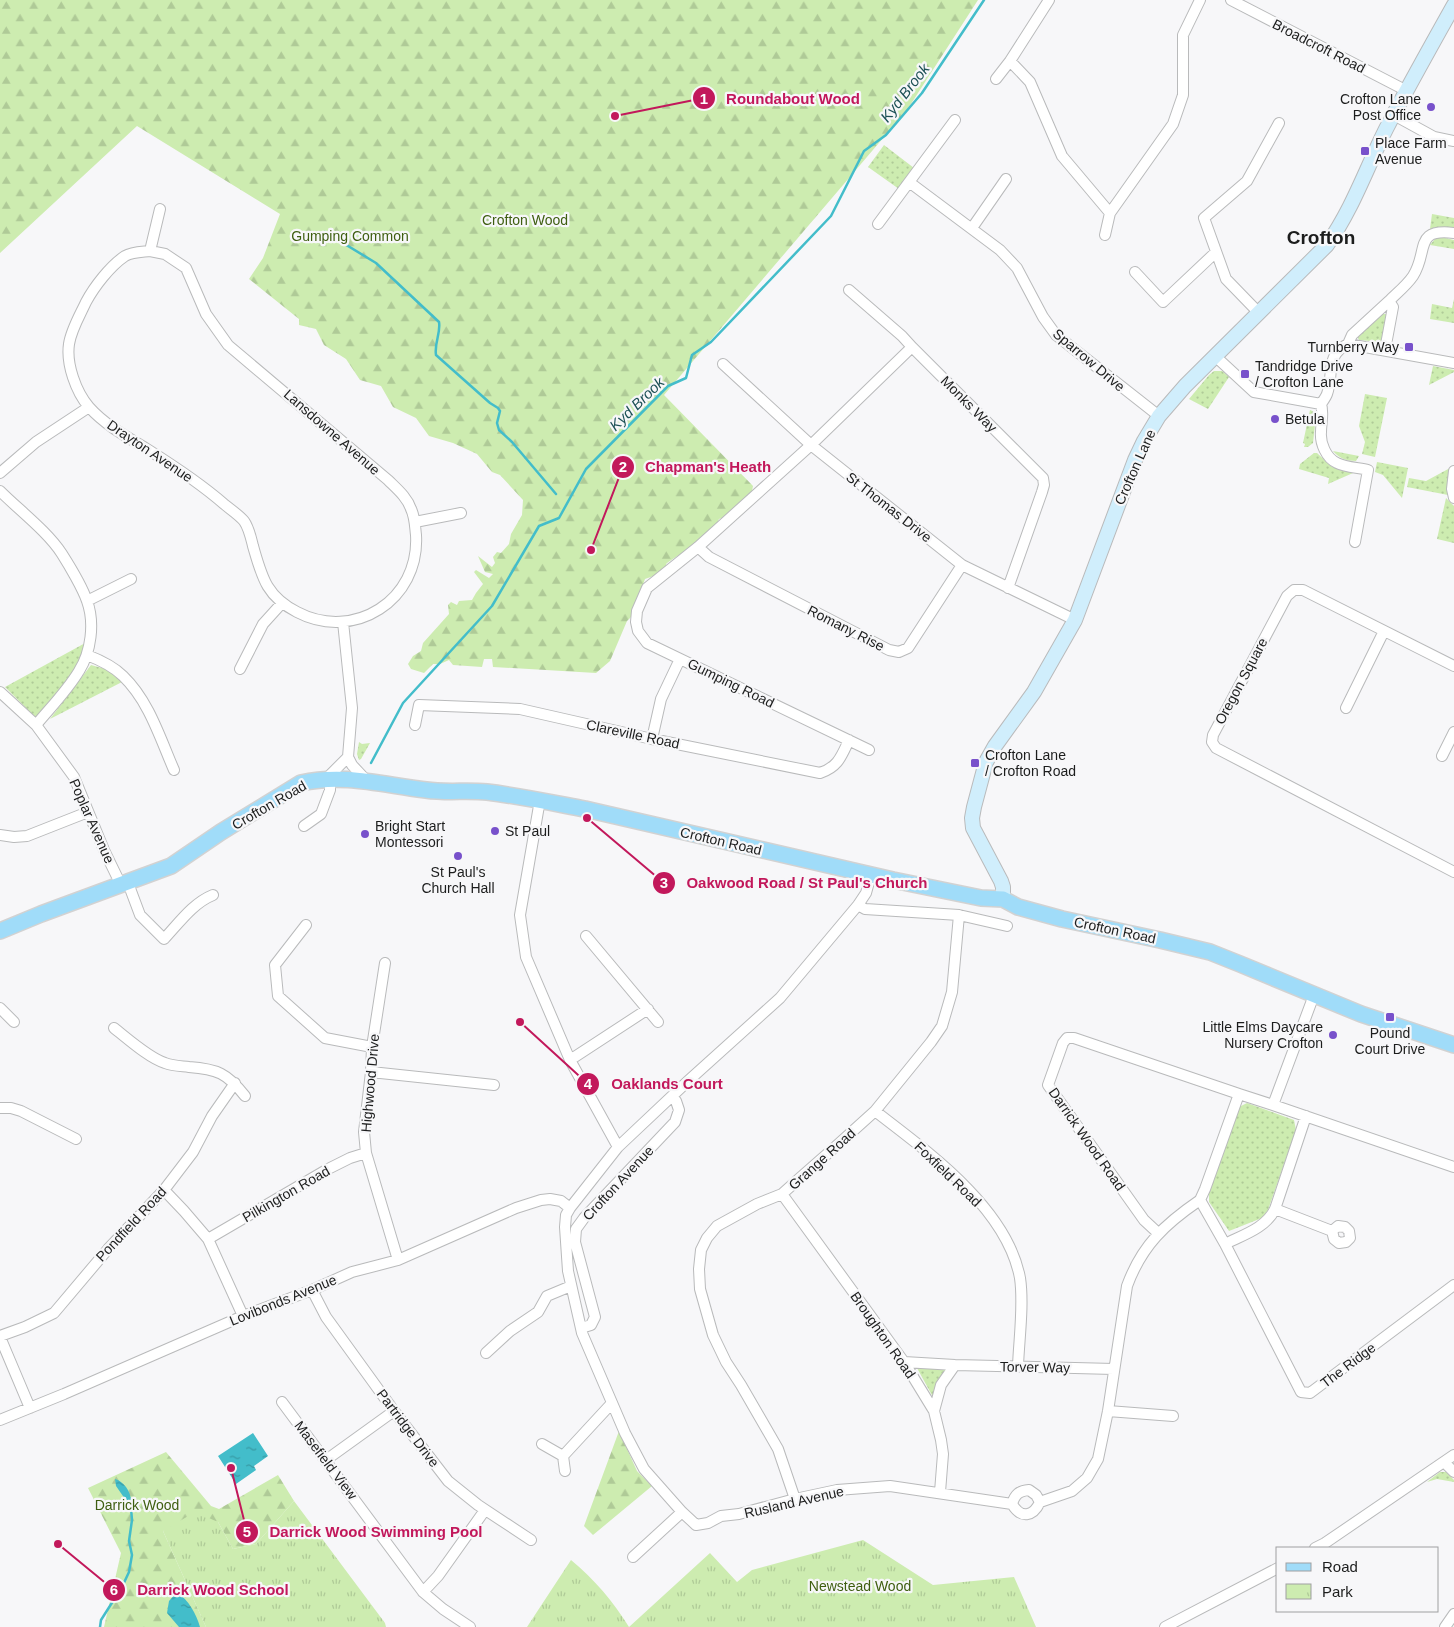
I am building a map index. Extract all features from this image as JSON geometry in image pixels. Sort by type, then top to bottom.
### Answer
[{"type":"main road","name":"Crofton Road","points":[[0,932],[41,914],[171,866],[228,827],[302,783],[315,780],[352,779],[429,791],[486,792],[540,800],[871,875],[981,898],[1003,899],[1018,907],[1062,920],[1210,952],[1361,1014],[1454,1045]]},
{"type":"street","points":[[996,80],[1049,0]]},
{"type":"street","points":[[1105,235],[1110,213],[1173,124],[1183,95],[1183,35],[1200,0]]},
{"type":"street","name":"Broadcroft Road","points":[[1231,0],[1407,91]]},
{"type":"street","name":"Crofton Lane","points":[[1003,899],[1001,881],[973,828],[974,807],[986,762],[995,746],[1034,692],[1075,620],[1135,460],[1144,441],[1159,416],[1185,386],[1327,245],[1348,213],[1394,115],[1454,5]]},
{"type":"street","points":[[1010,61],[1030,82],[1062,156],[1110,213]]},
{"type":"street","points":[[1394,115],[1434,137],[1454,141]]},
{"type":"street","points":[[878,224],[955,120]]},
{"type":"street","points":[[1258,312],[1226,279],[1204,218],[1247,181],[1280,123]]},
{"type":"street","points":[[972,228],[1006,178]]},
{"type":"street","name":"Sparrow Drive","points":[[909,182],[1009,258],[1017,268],[1043,317],[1056,335],[1159,416]]},
{"type":"street","points":[[150,251],[160,209]]},
{"type":"street","points":[[1348,344],[1352,335],[1389,301],[1414,274],[1428,236],[1434,232],[1454,234]]},
{"type":"street","name":"Drayton Avenue","points":[[150,251],[137,252],[126,256],[107,273],[90,294],[69,344],[69,362],[74,381],[88,407],[108,424],[207,490],[244,521],[250,534],[263,580],[282,603],[297,613],[316,620],[332,623],[343,622]]},
{"type":"street","name":"Lansdowne Avenue","points":[[150,251],[165,254],[186,268],[206,314],[228,345],[388,480],[405,497],[412,510],[415,556],[408,576],[398,593],[372,614],[343,622]]},
{"type":"street","points":[[1135,272],[1163,302],[1216,252]]},
{"type":"street","name":"Monks Way","points":[[849,290],[902,336],[1042,478],[1044,485],[1042,492],[1008,588]]},
{"type":"street","points":[[1385,350],[1393,308],[1389,301]]},
{"type":"street","points":[[1355,542],[1368,470],[1336,463],[1321,444],[1320,435],[1323,410],[1321,404],[1327,394],[1333,358],[1341,347],[1348,344],[1454,364]]},
{"type":"street","points":[[698,547],[811,445],[912,347]]},
{"type":"street","points":[[1215,356],[1254,392],[1321,404]]},
{"type":"street","name":"St Thomas Drive","points":[[723,364],[811,445],[962,565],[1075,620]]},
{"type":"street","points":[[0,473],[36,442],[88,407]]},
{"type":"street","points":[[1454,471],[1452,489],[1454,498]]},
{"type":"street","points":[[0,491],[62,553],[87,601],[90,618],[90,639],[87,654],[74,678],[36,725]]},
{"type":"street","points":[[414,522],[461,513]]},
{"type":"street","name":"Romany Rise","points":[[698,547],[709,558],[889,650],[899,652],[908,648],[962,565]]},
{"type":"street","name":"Gumping Road","points":[[698,547],[647,588],[637,611],[636,622],[638,631],[647,644],[869,750]]},
{"type":"street","points":[[87,601],[131,579]]},
{"type":"street","name":"Oregon Square","points":[[1454,666],[1302,590],[1294,590],[1287,596],[1282,605],[1213,735],[1212,742],[1216,748],[1454,872]]},
{"type":"street","points":[[240,669],[263,624],[282,603]]},
{"type":"street","points":[[343,622],[352,708],[348,757],[352,765],[367,781]]},
{"type":"street","points":[[1346,708],[1384,631]]},
{"type":"street","points":[[87,654],[106,663],[122,675],[136,690],[147,709],[174,770]]},
{"type":"street","points":[[652,738],[661,699],[680,659]]},
{"type":"street","name":"Poplar Avenue","points":[[0,692],[36,725],[74,777],[104,850],[140,914],[164,938],[194,906],[204,899],[213,896]]},
{"type":"street","name":"Clareville Road","points":[[415,726],[419,705],[520,710],[820,773],[830,769],[838,762],[849,740]]},
{"type":"street","points":[[1442,756],[1454,732]]},
{"type":"street","points":[[304,826],[321,814],[330,790],[332,773],[348,757]]},
{"type":"street","points":[[540,800],[520,915],[526,957],[570,1060],[618,1147]]},
{"type":"street","points":[[0,835],[27,836],[88,812]]},
{"type":"street","name":"Crofton Avenue","points":[[696,1525],[644,1469],[625,1433],[582,1333],[568,1271],[566,1215],[618,1147],[780,998],[858,905],[866,893],[871,875]]},
{"type":"street","points":[[858,905],[866,909],[959,914],[1007,926]]},
{"type":"street","name":"Grange Road","points":[[795,1499],[778,1449],[726,1362],[713,1335],[700,1289],[699,1276],[702,1250],[707,1238],[717,1226],[757,1204],[782,1194],[875,1111],[932,1042],[942,1026],[952,992],[959,914]]},
{"type":"street","points":[[306,925],[275,965],[278,996],[325,1038],[372,1047]]},
{"type":"street","points":[[586,936],[658,1022]]},
{"type":"street","name":"Highwood Drive","points":[[385,963],[372,1047],[364,1132],[366,1153],[398,1260]]},
{"type":"street","points":[[1272,1105],[1314,995]]},
{"type":"street","points":[[0,1008],[14,1022]]},
{"type":"street","points":[[570,1060],[648,1009]]},
{"type":"street","points":[[114,1028],[138,1048],[164,1063],[222,1073],[235,1083],[244,1096]]},
{"type":"street","name":"Darrick Wood Road","points":[[1158,1233],[1144,1220],[1048,1085],[1063,1043],[1067,1038],[1074,1038],[1239,1094]]},
{"type":"street","points":[[371,1072],[494,1085]]},
{"type":"street","name":"Pondfield Road","points":[[0,1337],[54,1313],[108,1248],[164,1190],[193,1152],[212,1116],[235,1083]]},
{"type":"street","points":[[1306,1116],[1270,1219],[1225,1244],[1200,1200],[1206,1189],[1239,1094],[1306,1116],[1454,1167]]},
{"type":"street","name":"Crofton Avenue","points":[[581,1328],[591,1324],[595,1316],[575,1242],[576,1229],[584,1218],[675,1122],[680,1110],[672,1096]]},
{"type":"street","points":[[0,1108],[11,1108],[21,1111],[76,1139]]},
{"type":"street","name":"Foxfield Road","points":[[875,1111],[917,1143],[960,1181],[989,1214],[1011,1247],[1020,1280],[1018,1366]]},
{"type":"street","name":"Pilkington Road","points":[[208,1239],[328,1169],[350,1158],[366,1153]]},
{"type":"street","points":[[164,1190],[184,1210],[208,1239],[243,1316]]},
{"type":"street","name":"Broughton Road","points":[[782,1194],[904,1362],[934,1411],[941,1440],[940,1492]]},
{"type":"street","name":"Lovibonds Avenue","points":[[0,1420],[243,1316],[312,1290],[352,1272],[398,1260],[516,1208],[550,1198],[561,1201],[570,1208]]},
{"type":"street","name":"Rusland Avenue","points":[[696,1525],[708,1523],[721,1516],[739,1514],[837,1490],[890,1486],[940,1492],[1012,1504],[1016,1511],[1024,1515],[1032,1513],[1040,1502],[1072,1491],[1087,1478],[1098,1459],[1108,1412],[1127,1286],[1133,1268],[1158,1233],[1172,1220],[1200,1200]]},
{"type":"street","points":[[1275,1209],[1332,1231]]},
{"type":"street","name":"The Ridge","points":[[1225,1244],[1301,1392],[1310,1394],[1454,1284]]},
{"type":"street","points":[[486,1353],[510,1331],[538,1312],[547,1296],[571,1286]]},
{"type":"street","name":"Partridge Drive","points":[[312,1290],[326,1317],[394,1411],[448,1481],[485,1510],[530,1540]]},
{"type":"street","points":[[0,1337],[30,1408]]},
{"type":"street","name":"Torver Way","points":[[904,1362],[954,1365],[1114,1368]]},
{"type":"street","points":[[934,1411],[941,1385],[954,1365]]},
{"type":"street","name":"Masefield View","points":[[282,1402],[423,1592],[443,1609],[470,1627]]},
{"type":"street","points":[[563,1456],[612,1403]]},
{"type":"street","points":[[326,1460],[394,1411]]},
{"type":"street","points":[[1108,1412],[1173,1416]]},
{"type":"street","points":[[542,1444],[563,1456]]},
{"type":"street","points":[[1317,1547],[1454,1455]]},
{"type":"street","points":[[563,1456],[565,1471]]},
{"type":"street","points":[[1444,1462],[1454,1472]]},
{"type":"street","points":[[1012,1504],[1014,1497],[1021,1491],[1029,1490],[1036,1495],[1040,1502]]},
{"type":"street","points":[[423,1592],[438,1576],[485,1510]]},
{"type":"street","points":[[633,1557],[682,1512]]},
{"type":"street","points":[[1165,1627],[1276,1569]]},
{"type":"street","points":[[1445,1627],[1454,1614]]},
{"type":"green space","name":"Crofton Wood","points":[[0,0],[978,0],[907,110],[664,395],[753,486],[751,496],[719,519],[719,527],[688,552],[677,556],[666,564],[667,567],[654,576],[645,579],[632,616],[627,621],[610,661],[596,673],[493,667],[492,659],[484,659],[482,667],[453,665],[449,660],[440,664],[433,664],[424,673],[411,669],[408,664],[413,656],[421,651],[423,643],[449,614],[448,605],[451,602],[457,605],[459,601],[472,600],[483,584],[474,572],[476,570],[489,578],[493,574],[485,572],[478,556],[492,567],[495,563],[493,557],[497,552],[501,553],[509,544],[511,534],[522,515],[523,500],[500,475],[492,472],[477,454],[453,443],[429,436],[416,418],[393,407],[381,386],[360,380],[346,359],[324,345],[316,329],[299,325],[299,319],[249,279],[263,258],[280,214],[137,126],[0,253]]},
{"type":"green space","points":[[884,145],[914,168],[899,189],[868,167]]},
{"type":"green space","points":[[1432,214],[1454,218],[1454,228],[1437,227],[1430,229]]},
{"type":"green space","points":[[1441,237],[1454,240],[1454,249],[1430,245],[1435,239]]},
{"type":"green space","points":[[1454,299],[1454,323],[1430,319],[1432,304],[1452,308]]},
{"type":"green space","points":[[1383,314],[1386,314],[1387,317],[1381,342],[1359,340],[1359,335]]},
{"type":"green space","points":[[1433,366],[1454,370],[1454,372],[1429,385]]},
{"type":"green space","points":[[1214,371],[1222,371],[1229,377],[1208,409],[1189,399]]},
{"type":"green space","points":[[1365,394],[1387,398],[1375,457],[1362,454],[1365,442],[1359,426]]},
{"type":"green space","points":[[1310,410],[1315,412],[1316,416],[1313,443],[1308,447],[1304,447],[1305,444],[1303,443]]},
{"type":"green space","points":[[1333,451],[1359,456],[1356,461],[1349,460],[1340,457]]},
{"type":"green space","points":[[1314,453],[1317,453],[1332,467],[1353,473],[1328,484],[1329,478],[1299,469],[1300,464]]},
{"type":"green space","points":[[1377,462],[1408,468],[1402,498],[1383,475],[1375,472]]},
{"type":"green space","points":[[1450,468],[1447,486],[1448,495],[1407,487],[1409,478],[1426,481]]},
{"type":"green space","points":[[1446,498],[1454,506],[1454,543],[1437,539]]},
{"type":"green space","points":[[87,642],[76,669],[36,718],[5,687]]},
{"type":"green space","points":[[91,665],[109,670],[122,682],[50,719]]},
{"type":"green space","points":[[359,742],[362,744],[370,743],[359,760],[357,754]]},
{"type":"green space","points":[[1247,1103],[1294,1120],[1296,1130],[1268,1210],[1262,1218],[1229,1231],[1209,1202],[1209,1191],[1239,1107]]},
{"type":"green space","points":[[917,1368],[947,1369],[934,1399]]},
{"type":"green space","points":[[619,1431],[637,1471],[652,1486],[593,1535],[584,1526]]},
{"type":"green space","name":"Darrick Wood","points":[[166,1452],[211,1506],[219,1509],[278,1475],[294,1501],[256,1544],[233,1549],[218,1522],[163,1531],[206,1627],[104,1627],[121,1553],[88,1488]]},
{"type":"green space","points":[[1440,1472],[1446,1472],[1454,1482],[1437,1479],[1427,1482]]},
{"type":"green space","points":[[294,1501],[385,1623],[386,1627],[206,1627],[163,1531],[195,1512],[218,1522],[233,1549],[256,1544]]},
{"type":"green space","name":"Newstead Wood","points":[[863,1540],[933,1585],[1014,1577],[1036,1627],[629,1627],[710,1553],[737,1582],[752,1570]]},
{"type":"green space","points":[[571,1560],[603,1591],[629,1627],[527,1627]]},
{"type":"water","points":[[253,1433],[268,1456],[254,1466],[256,1470],[236,1484],[218,1456]]},
{"type":"water","points":[[115,1479],[126,1487],[131,1501],[125,1499],[116,1486]]},
{"type":"water","points":[[177,1592],[192,1608],[200,1627],[179,1627],[167,1613],[169,1601]]},
{"type":"waterway","name":"Kyd Brook","points":[[371,763],[403,703],[492,606],[539,526],[559,518],[586,469],[668,386],[686,378],[692,355],[711,342],[831,216],[864,151],[886,135],[922,93],[984,0]]},
{"type":"waterway","points":[[325,232],[376,263],[439,322],[436,355],[498,408],[500,411],[497,423],[499,430],[512,442],[556,494]]},
{"type":"waterway","points":[[100,1627],[101,1620],[122,1587],[129,1572],[132,1555],[129,1541],[132,1520],[128,1500]]},
{"type":"place","name":"Crofton Lane Post Office","points":[[1431,107]]},
{"type":"place","name":"Roundabout Wood","points":[[615,116]]},
{"type":"place","name":"Place Farm Avenue","points":[[1365,151]]},
{"type":"place","name":"Turnberry Way","points":[[1409,347]]},
{"type":"place","name":"Tandridge Drive / Crofton Lane","points":[[1245,374]]},
{"type":"place","name":"Betula","points":[[1275,419]]},
{"type":"place","name":"Chapman's Heath","points":[[591,550]]},
{"type":"place","name":"Crofton Lane / Crofton Road","points":[[975,763]]},
{"type":"place","name":"Oakwood Road / St Paul's Church","points":[[587,818]]},
{"type":"place","name":"St Paul","points":[[495,831]]},
{"type":"place","name":"Bright Start Montessori","points":[[365,834]]},
{"type":"place","name":"St Paul's Church Hall","points":[[458,856]]},
{"type":"place","name":"Pound Court Drive","points":[[1390,1017]]},
{"type":"place","name":"Oaklands Court","points":[[520,1022]]},
{"type":"place","name":"Little Elms Daycare Nursery Crofton","points":[[1333,1035]]},
{"type":"place","name":"Darrick Wood Swimming Pool","points":[[231,1468]]},
{"type":"place","name":"Darrick Wood School","points":[[58,1544]]},
{"type":"district","name":"Crofton","points":[[1321,237]]},
{"type":"park label","name":"Gumping Common","points":[[350,236]]}]
